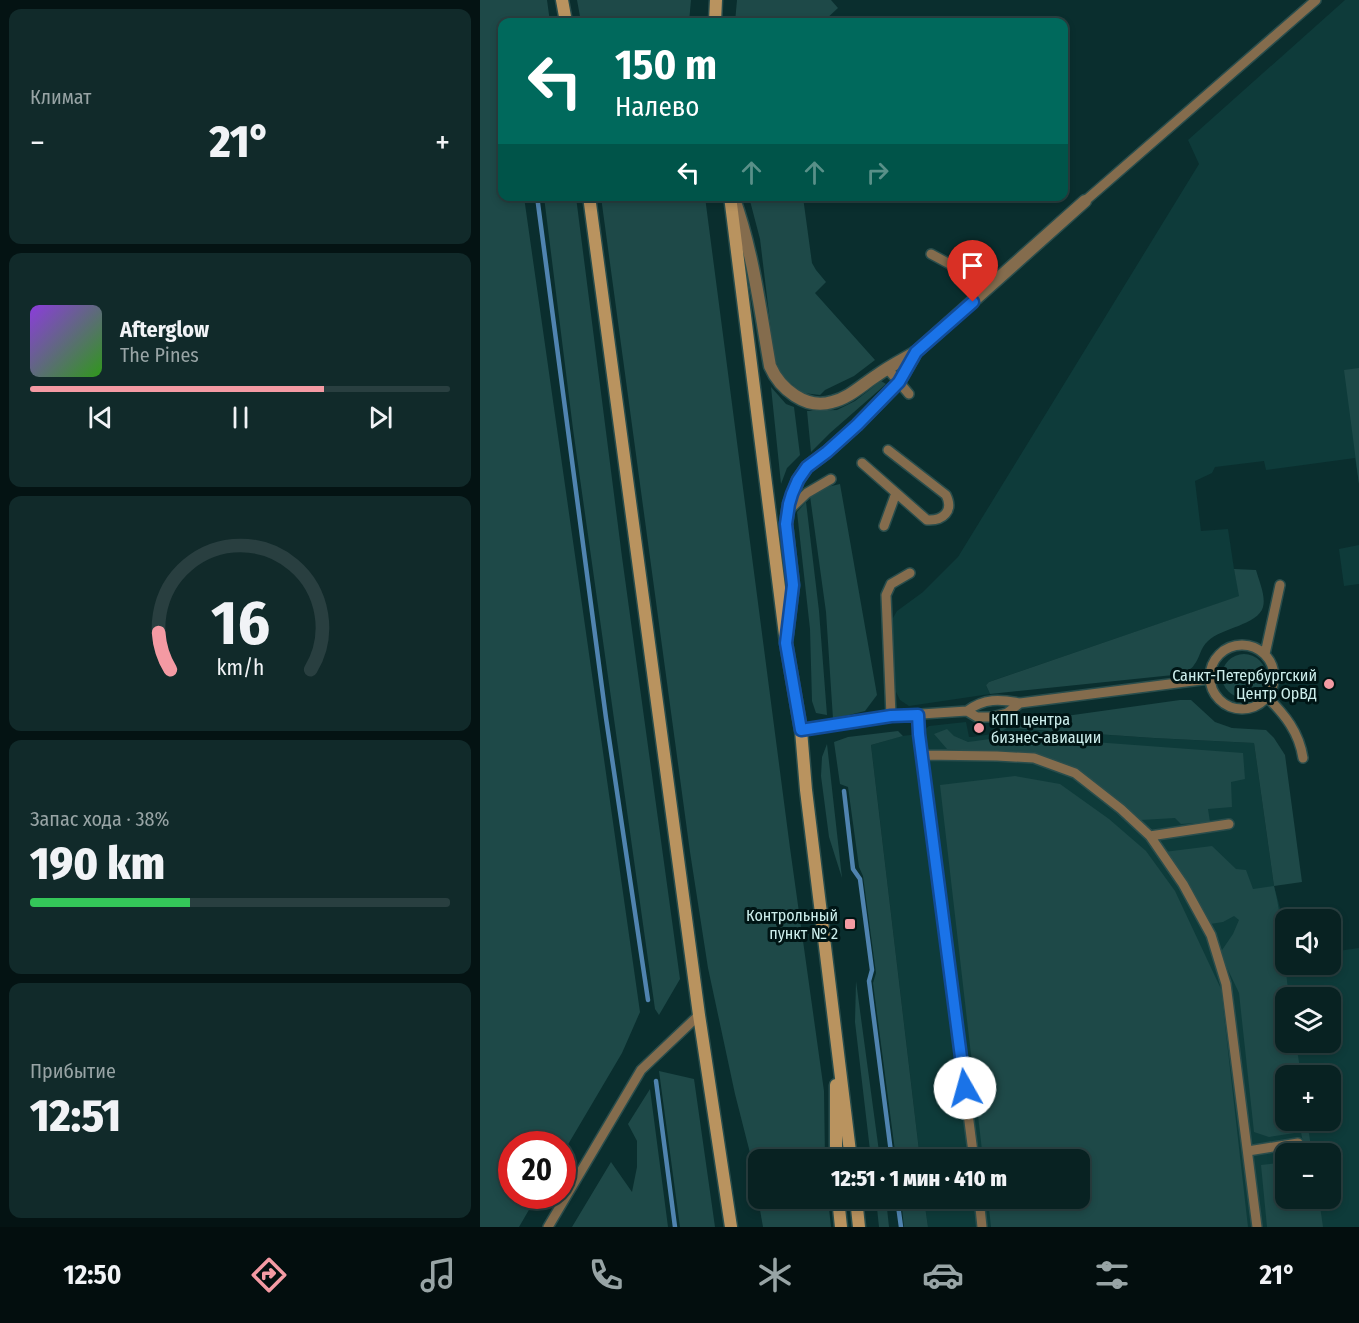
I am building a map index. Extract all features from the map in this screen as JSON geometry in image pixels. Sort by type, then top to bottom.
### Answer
[{"type":"main road","points":[[562,0],[565,18]]},
{"type":"main road","points":[[715,18],[716,0]]},
{"type":"main road","points":[[591,201],[699,1015],[731,1227]]},
{"type":"main road","points":[[733,201],[786,643],[801,730],[806,790],[850,1149]]},
{"type":"main road","points":[[836,1033],[836,1149]]},
{"type":"main road","points":[[839,1209],[841,1227]]},
{"type":"main road","points":[[857,1209],[859,1227]]},
{"type":"street","points":[[734,201],[743,224],[754,272],[770,366],[779,381],[796,397],[823,404],[844,397],[887,368],[916,352],[1085,201]]},
{"type":"street","points":[[786,643],[793,585],[786,524],[792,494],[798,480],[807,467],[857,425],[899,382],[916,352]]},
{"type":"lane","points":[[1085,201],[1316,0]]},
{"type":"lane","points":[[931,254],[959,269],[981,295]]},
{"type":"lane","points":[[887,368],[909,394]]},
{"type":"lane","points":[[862,463],[927,520],[936,521],[942,518],[948,510],[949,502],[946,495],[888,450]]},
{"type":"lane","points":[[788,511],[807,493],[831,479]]},
{"type":"lane","points":[[884,526],[896,493]]},
{"type":"lane","points":[[891,716],[886,595],[891,584],[910,573]]},
{"type":"lane","points":[[1265,654],[1280,585]]},
{"type":"lane","points":[[1236,645],[1251,646],[1265,654],[1273,668],[1274,683],[1267,697],[1255,707],[1240,710],[1225,705],[1214,694],[1209,679],[1212,664],[1222,651],[1236,645]]},
{"type":"lane","points":[[801,730],[891,716],[967,711],[977,704],[991,701],[1003,700],[1020,703],[1209,679]]},
{"type":"lane","points":[[1267,697],[1288,719],[1301,745],[1303,758]]},
{"type":"lane","points":[[967,711],[977,717],[992,717],[1007,713],[1020,703]]},
{"type":"lane","points":[[918,715],[973,1149]]},
{"type":"lane","points":[[922,755],[1034,758],[1075,773],[1121,809],[1150,836],[1183,884],[1211,935],[1226,984],[1257,1227]]},
{"type":"lane","points":[[1150,836],[1229,824]]},
{"type":"lane","points":[[548,1227],[641,1070],[699,1015]]},
{"type":"lane","points":[[1248,1151],[1275,1147]]},
{"type":"lane","points":[[980,1209],[982,1227]]},
{"type":"shaded area","points":[[480,0],[547,0],[549,18],[498,18],[498,201],[525,201],[640,1012],[622,1053],[576,1131],[498,1131],[498,1209],[529,1209],[519,1227],[480,1227]]},
{"type":"shaded area","points":[[577,0],[691,0],[689,18],[580,18]]},
{"type":"shaded area","points":[[737,0],[831,0],[838,8],[827,18],[735,18]]},
{"type":"shaded area","points":[[1345,0],[1359,0],[1359,484],[1355,458],[1266,470],[1264,461],[1215,467],[1212,473],[1195,481],[1201,531],[1228,529],[1240,596],[989,682],[986,685],[990,694],[909,706],[900,700],[896,692],[890,623],[897,611],[923,592],[958,557],[1199,164],[1188,140]]},
{"type":"shaded area","points":[[544,201],[577,201],[622,557],[680,979],[659,1015],[655,1009],[573,429]]},
{"type":"shaded area","points":[[602,201],[706,201],[824,1091],[825,1149],[749,1149],[708,968],[690,852]]},
{"type":"shaded area","points":[[750,201],[804,201],[812,263],[826,282],[815,293],[875,360],[854,376],[825,390],[820,395],[803,393],[780,372],[774,355],[760,239]]},
{"type":"shaded area","points":[[1359,368],[1359,484],[1344,370]]},
{"type":"shaded area","points":[[881,381],[886,384],[811,452],[807,411],[837,410],[855,401]]},
{"type":"shaded area","points":[[771,387],[786,404],[794,407],[800,455],[787,468],[781,484]]},
{"type":"shaded area","points":[[840,484],[877,695],[865,711],[833,719],[826,612],[810,496],[823,488]]},
{"type":"shaded area","points":[[806,502],[819,611],[827,715],[816,713],[812,701],[810,629],[797,512]]},
{"type":"shaded area","points":[[1359,545],[1359,584],[1344,586],[1339,549]]},
{"type":"shaded area","points":[[1234,569],[1256,570],[1263,593],[1263,607],[1254,618],[1208,641],[1193,666],[1183,674],[990,694],[986,685],[989,682],[1239,596]]},
{"type":"shaded area","points":[[1244,654],[1253,655],[1260,660],[1265,667],[1265,685],[1260,692],[1253,697],[1244,698],[1235,697],[1228,692],[1223,685],[1222,676],[1223,667],[1228,660],[1235,655]]},
{"type":"shaded area","points":[[1191,700],[1215,722],[1232,728],[1266,730],[1274,738],[1285,755],[1302,882],[1274,886],[1254,743],[1007,728],[999,733],[1001,725]]},
{"type":"shaded area","points":[[966,722],[969,737],[999,733],[1006,728],[1254,743],[1274,886],[1280,908],[1275,909],[1275,975],[1341,975],[1341,951],[1359,948],[1359,1227],[928,1227],[925,1209],[1090,1209],[1090,1149],[919,1149],[871,745],[902,736],[919,734],[929,726]]},
{"type":"shaded area","points":[[947,729],[954,736],[968,742],[1012,736],[1243,753],[1245,779],[1231,782],[1232,807],[1208,809],[1210,822],[1181,824],[1175,818],[1141,820],[1071,766],[1018,754],[947,749],[934,734]]},
{"type":"shaded area","points":[[898,731],[903,736],[871,745],[919,1149],[895,1149],[873,983],[876,973],[863,876],[859,867],[848,787],[840,784],[834,742],[848,737]]},
{"type":"shaded area","points":[[827,744],[842,878],[829,837],[821,776],[822,757]]},
{"type":"shaded area","points":[[1015,776],[1060,784],[1109,819],[1146,851],[1175,891],[1221,989],[1248,1227],[991,1227],[989,1209],[1090,1209],[1090,1149],[982,1149],[940,785]]},
{"type":"shaded area","points":[[1212,846],[1236,869],[1246,870],[1253,889],[1274,886],[1278,909],[1275,909],[1275,975],[1286,975],[1288,987],[1275,987],[1275,1053],[1298,1053],[1299,1065],[1275,1065],[1275,1131],[1309,1131],[1310,1143],[1303,1143],[1301,1132],[1269,1137],[1254,1132],[1239,993],[1220,953],[1239,920],[1234,916],[1223,922],[1210,924],[1164,852]]},
{"type":"shaded area","points":[[856,981],[879,1149],[870,1149],[855,1022]]},
{"type":"shaded area","points":[[659,1071],[694,1079],[715,1227],[680,1227]]},
{"type":"shaded area","points":[[650,1089],[668,1227],[572,1227],[611,1162],[632,1192],[637,1167],[637,1141],[628,1124]]},
{"type":"shaded area","points":[[1275,1163],[1275,1209],[1320,1209],[1323,1227],[1267,1227],[1261,1165]]},
{"type":"shaded area","points":[[760,1209],[829,1209],[831,1227],[763,1227]]},
{"type":"shaded area","points":[[877,1209],[887,1209],[889,1227],[879,1227]]},
{"type":"shaded area","points":[[902,1209],[925,1209],[928,1227],[904,1227]]},
{"type":"waterway","points":[[538,201],[606,718],[648,1000]]},
{"type":"waterway","points":[[844,791],[853,869],[860,879],[872,970],[869,981],[891,1149]]},
{"type":"waterway","points":[[656,1081],[675,1227]]},
{"type":"waterway","points":[[899,1209],[901,1227]]},
{"type":"place","name":"Санкт-Петербургский Центр ОрВД","points":[[1329,684]]},
{"type":"place","name":"КПП центра бизнес-авиации","points":[[979,728]]},
{"type":"place","name":"Контрольный пункт № 2","points":[[850,924]]},
{"type":"route","points":[[965,1088],[918,715],[891,716],[801,730],[786,643],[793,585],[786,524],[792,494],[807,467],[857,425],[899,382],[916,352],[973,302]]}]
